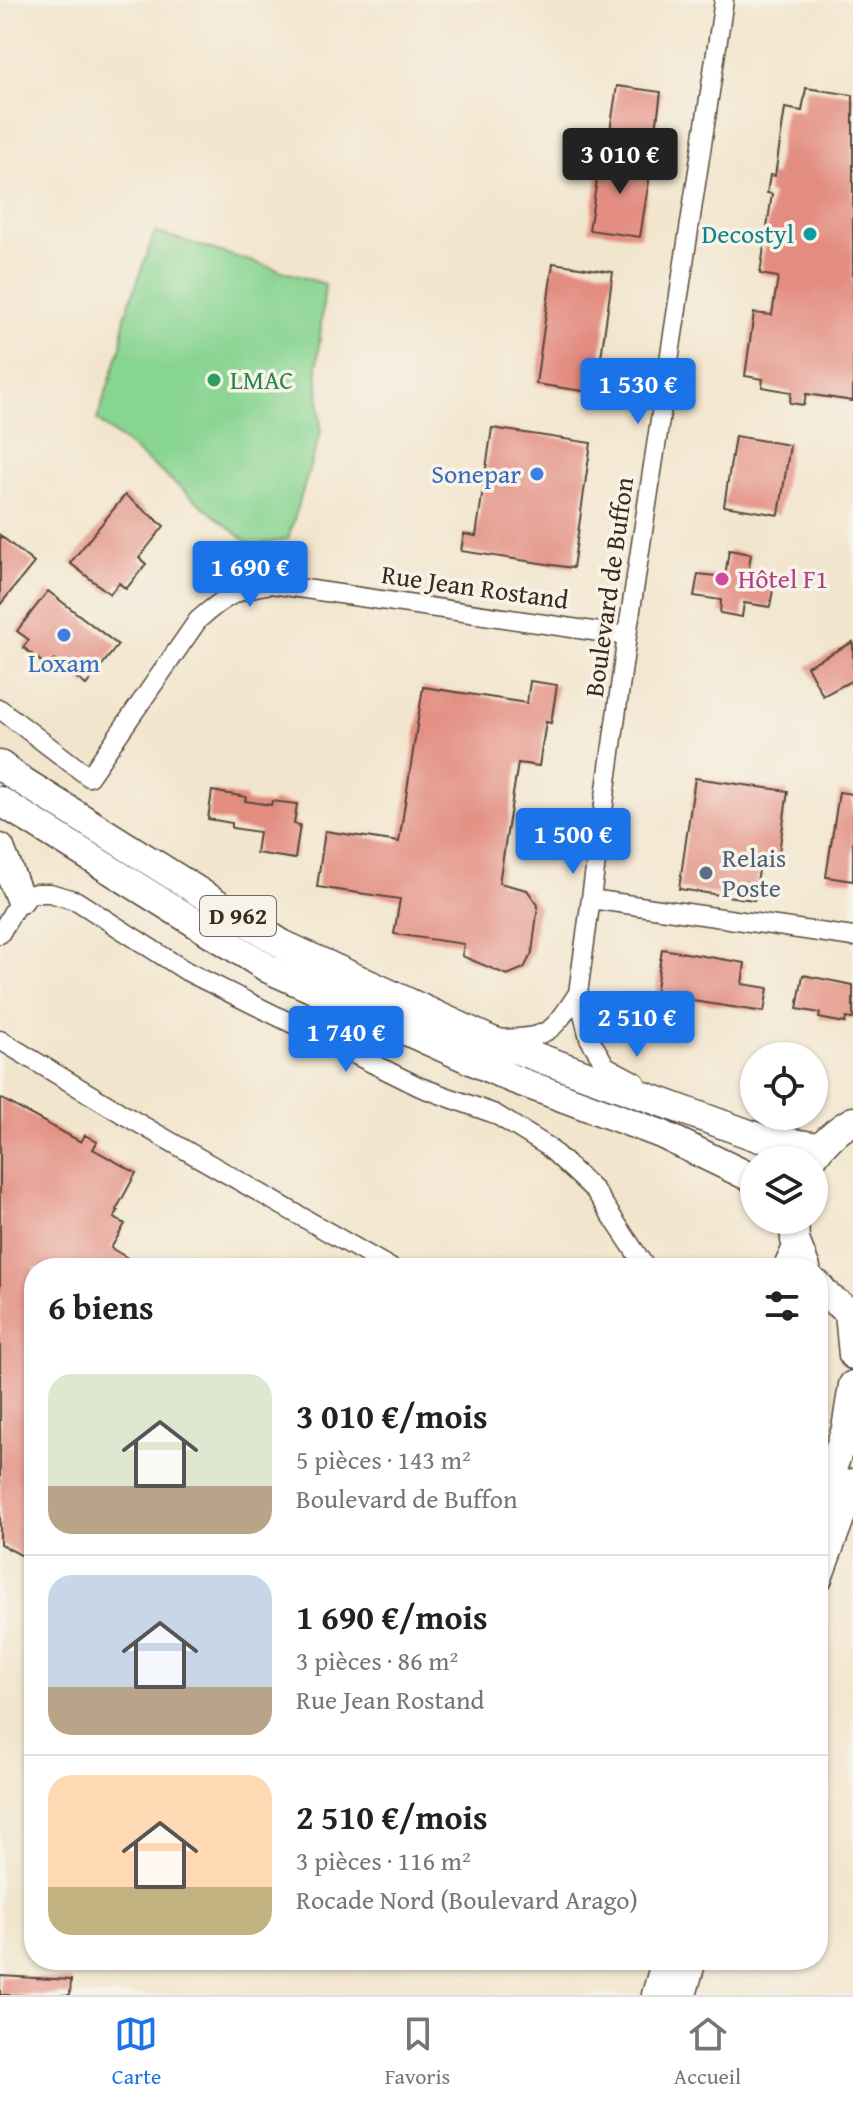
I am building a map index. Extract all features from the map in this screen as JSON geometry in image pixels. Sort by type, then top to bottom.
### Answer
[{"type":"main road","name":"D 962","points":[[0,765],[282,944],[490,1040],[788,1146]]},
{"type":"main road","name":"D 962","points":[[0,801],[269,969],[513,1079],[661,1134],[740,1172]]},
{"type":"main road","points":[[0,848],[20,899]]},
{"type":"main road","points":[[823,1146],[838,1130],[853,1121]]},
{"type":"main road","points":[[796,1234],[803,1258]]},
{"type":"main road","points":[[833,1301],[853,1355]]},
{"type":"main road","points":[[828,1481],[846,1429],[853,1385]]},
{"type":"main road","points":[[828,1551],[853,1483]]},
{"type":"main road","points":[[656,1995],[663,1970]]},
{"type":"main road","points":[[682,1995],[689,1970]]},
{"type":"street","name":"Boulevard de Buffon","points":[[578,993],[627,636],[724,0]]},
{"type":"street","name":"Rue Jean Rostand","points":[[0,709],[89,777],[198,620],[219,601],[241,589],[271,584],[627,636]]},
{"type":"street","points":[[0,934],[20,899],[35,893],[50,893],[77,901],[186,971],[420,1087],[495,1114],[547,1146],[595,1191],[639,1258]]},
{"type":"street","points":[[591,899],[853,937]]},
{"type":"street","points":[[490,1040],[532,1038],[556,1027],[578,993]]},
{"type":"street","points":[[578,993],[589,1038],[606,1066],[701,1117]]},
{"type":"street","points":[[0,1040],[374,1258]]},
{"type":"street","points":[[785,1258],[794,1234]]},
{"type":"green space","name":"LMAC","points":[[155,232],[325,284],[317,366],[321,431],[288,539],[252,546],[97,420],[121,346],[125,316]]},
{"type":"building","points":[[617,86],[661,92],[655,137],[610,131]]},
{"type":"building","name":"Decostyl","points":[[806,88],[853,95],[853,401],[806,394],[804,405],[790,403],[791,392],[762,387],[763,379],[745,376],[754,313],[772,315],[778,277],[760,274],[772,194],[767,193],[770,175],[775,176],[785,108],[802,111]]},
{"type":"building","points":[[601,155],[652,162],[640,237],[589,230]]},
{"type":"building","points":[[553,263],[613,272],[596,393],[536,384]]},
{"type":"building","points":[[492,428],[591,443],[573,568],[461,551],[464,534],[476,536]]},
{"type":"building","points":[[735,436],[790,445],[779,515],[724,506]]},
{"type":"building","points":[[125,495],[164,526],[139,558],[146,564],[126,589],[119,583],[110,594],[70,563]]},
{"type":"building","points":[[0,535],[34,563],[0,605]]},
{"type":"building","name":"Hôtel F1","points":[[729,550],[751,554],[747,581],[774,584],[770,607],[744,603],[742,617],[720,613],[721,600],[694,596],[698,574],[725,577]]},
{"type":"building","name":"Loxam","points":[[48,591],[118,645],[86,685],[54,660],[48,667],[23,647],[29,640],[17,631]]},
{"type":"building","points":[[853,642],[853,680],[823,696],[807,666]]},
{"type":"building","points":[[530,681],[557,685],[551,723],[546,722],[539,766],[518,763],[499,883],[527,890],[538,905],[532,953],[524,968],[507,975],[462,956],[464,944],[394,934],[400,899],[317,887],[325,831],[399,842],[423,687],[527,703]]},
{"type":"building","points":[[695,778],[788,791],[777,866],[760,864],[754,900],[679,889]]},
{"type":"building","points":[[212,791],[271,805],[272,801],[297,804],[294,824],[300,825],[295,859],[256,853],[259,832],[232,828],[232,823],[208,819]]},
{"type":"building","points":[[839,792],[853,794],[853,881],[826,877]]},
{"type":"building","points":[[662,949],[745,963],[742,984],[768,988],[764,1012],[655,995]]},
{"type":"building","points":[[803,975],[853,985],[853,1019],[846,1018],[845,1023],[819,1018],[820,1013],[797,1009]]},
{"type":"building","points":[[0,1098],[81,1142],[85,1135],[97,1142],[93,1149],[136,1173],[116,1210],[114,1218],[125,1224],[111,1248],[128,1258],[24,1258],[24,1557],[0,1544]]},
{"type":"building","points":[[0,1976],[71,1980],[70,1995],[0,1995]]},
{"type":"place","name":"Decostyl","points":[[810,234]]},
{"type":"place","name":"LMAC","points":[[214,380]]},
{"type":"place","name":"Sonepar","points":[[537,474]]},
{"type":"place","name":"Hôtel F1","points":[[722,579]]},
{"type":"place","name":"Loxam","points":[[64,635]]},
{"type":"place","name":"Relais Poste","points":[[706,873]]}]
